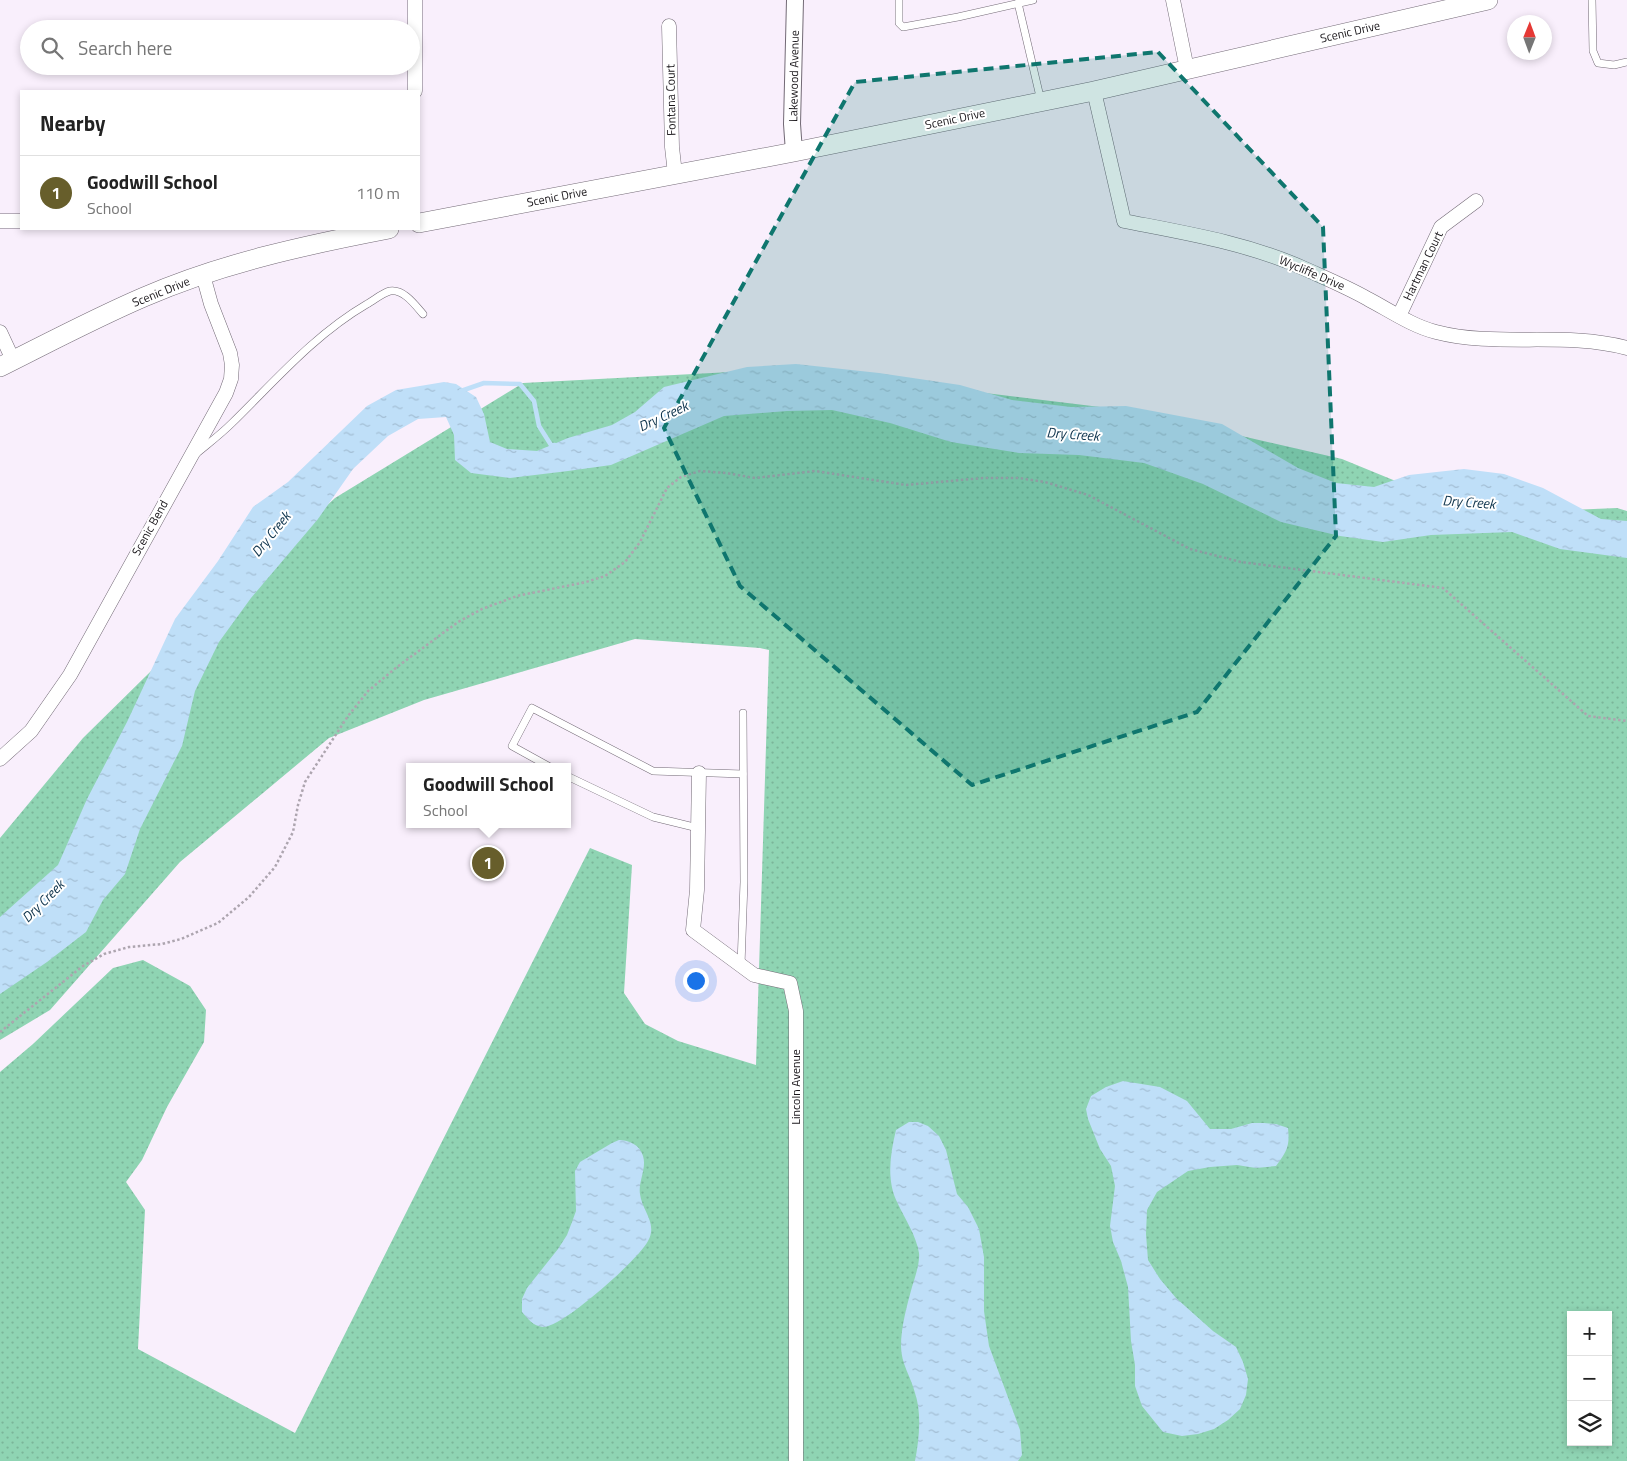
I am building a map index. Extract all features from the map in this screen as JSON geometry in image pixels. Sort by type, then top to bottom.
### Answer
[{"type":"main road","name":"Scenic Drive","points":[[420,220],[794,152],[1041,102],[1488,0]]},
{"type":"main road","name":"Scenic Drive","points":[[6,364],[145,297],[203,275],[311,244],[384,230]]},
{"type":"street","points":[[414,0],[414,20]]},
{"type":"street","name":"Lakewood Avenue","points":[[794,152],[792,124],[795,0]]},
{"type":"street","points":[[1173,0],[1187,70]]},
{"type":"street","name":"Fontana Court","points":[[669,26],[674,174]]},
{"type":"street","points":[[415,75],[415,90]]},
{"type":"street","name":"Wycliffe Drive","points":[[1094,91],[1124,221],[1214,239],[1258,251],[1343,286],[1399,316],[1435,332],[1466,337],[1589,340],[1627,348]]},
{"type":"street","name":"Hartman Court","points":[[1399,316],[1442,227],[1476,201]]},
{"type":"street","points":[[0,221],[20,220]]},
{"type":"street","name":"Scenic Bend","points":[[0,759],[31,731],[70,675],[226,392],[231,380],[232,365],[230,353],[211,304],[203,275]]},
{"type":"street","points":[[0,332],[6,364]]},
{"type":"street","name":"Lincoln Avenue","points":[[699,773],[698,890],[694,930],[754,975],[790,984],[796,1011],[796,1461]]},
{"type":"lane","points":[[899,0],[899,23],[903,27],[1033,0]]},
{"type":"lane","points":[[1592,0],[1593,51],[1598,63],[1614,65],[1627,62]]},
{"type":"lane","points":[[1018,3],[1041,102]]},
{"type":"lane","points":[[186,463],[231,424],[283,370],[353,312],[389,291],[399,292],[407,297],[423,314]]},
{"type":"lane","points":[[543,763],[512,746],[532,708],[654,771],[743,774]]},
{"type":"lane","points":[[742,966],[743,713]]},
{"type":"lane","points":[[571,778],[653,817],[698,828]]},
{"type":"path","points":[[0,1032],[84,966],[104,954],[129,947],[162,944],[182,939],[218,923],[249,897],[276,868],[293,832],[305,782],[348,716],[368,691],[450,628],[482,608],[517,596],[586,582],[605,576],[625,562],[640,542],[667,488],[681,477],[700,471],[756,478],[815,471],[906,485],[983,478],[1019,478],[1045,482],[1088,494],[1190,548],[1241,562],[1443,588],[1588,716],[1627,721]]},
{"type":"highlighted area","points":[[1158,52],[1323,227],[1336,536],[1197,712],[972,785],[740,586],[664,428],[855,82]]},
{"type":"green space","points":[[789,369],[1133,411],[1342,459],[1476,514],[1617,508],[1627,511],[1627,1461],[0,1461],[0,1072],[33,1044],[113,968],[143,960],[190,986],[206,1010],[204,1042],[167,1107],[142,1160],[126,1182],[145,1210],[138,1349],[295,1433],[590,848],[632,865],[624,993],[645,1024],[678,1041],[756,1065],[769,650],[635,639],[424,700],[329,738],[180,862],[50,1010],[0,1040],[0,838],[83,738],[209,614],[335,498],[523,383]]},
{"type":"water","points":[[796,364],[879,373],[960,385],[1012,400],[1071,407],[1126,406],[1222,424],[1298,468],[1336,483],[1374,487],[1409,475],[1464,469],[1504,474],[1543,488],[1601,519],[1627,521],[1627,558],[1560,549],[1512,532],[1431,535],[1383,542],[1340,536],[1281,522],[1203,484],[1144,463],[1079,455],[1019,453],[951,442],[890,423],[832,410],[724,416],[611,465],[510,478],[471,473],[455,460],[454,435],[446,417],[418,419],[388,436],[353,469],[318,519],[251,598],[219,642],[195,691],[182,746],[140,829],[125,874],[103,900],[86,932],[47,962],[0,994],[0,917],[58,865],[87,799],[127,722],[175,619],[218,561],[253,507],[288,482],[367,406],[396,390],[444,382],[456,384],[476,397],[484,414],[490,442],[507,449],[537,451],[568,438],[612,425],[635,412],[664,387],[747,367]]},
{"type":"water","points":[[1123,1081],[1160,1087],[1187,1101],[1210,1129],[1231,1129],[1252,1123],[1276,1124],[1288,1128],[1289,1139],[1287,1148],[1276,1166],[1256,1168],[1237,1165],[1188,1171],[1157,1192],[1147,1210],[1148,1260],[1160,1279],[1176,1298],[1213,1331],[1236,1347],[1248,1379],[1246,1395],[1240,1409],[1214,1429],[1198,1434],[1182,1436],[1163,1432],[1142,1406],[1135,1386],[1128,1287],[1121,1261],[1113,1242],[1110,1226],[1115,1186],[1111,1166],[1100,1149],[1086,1109],[1091,1096],[1106,1087]]},
{"type":"water","points":[[909,1122],[918,1122],[928,1126],[939,1136],[946,1150],[957,1194],[968,1207],[979,1229],[984,1257],[984,1311],[989,1346],[1020,1430],[1022,1455],[1018,1461],[915,1461],[919,1436],[919,1410],[901,1353],[901,1346],[902,1331],[919,1261],[919,1253],[913,1234],[894,1195],[890,1168],[896,1130]]},
{"type":"water","points":[[619,1140],[634,1144],[642,1152],[644,1165],[640,1194],[650,1223],[651,1235],[642,1250],[616,1276],[582,1305],[553,1324],[543,1327],[536,1325],[522,1312],[522,1299],[527,1288],[567,1235],[576,1211],[575,1171],[580,1162]]},
{"type":"waterway","name":"Dry Creek","points":[[461,391],[484,383],[520,384],[534,401],[539,426],[551,445],[555,445]]},
{"type":"place","name":"Goodwill School","points":[[488,863]]}]
